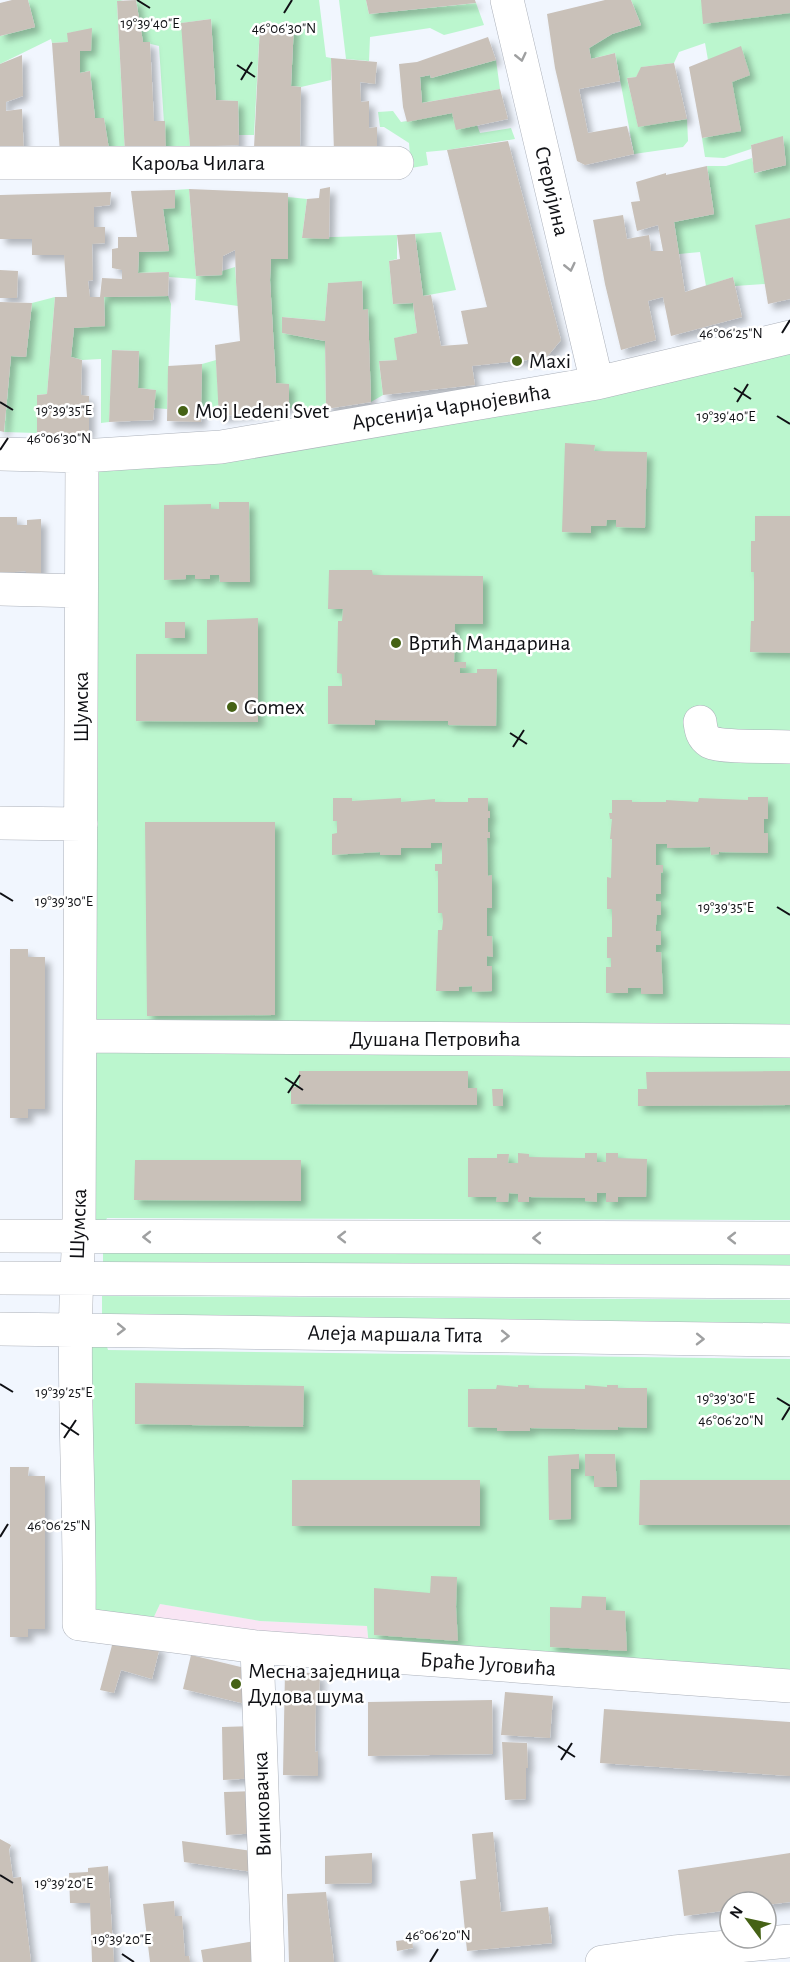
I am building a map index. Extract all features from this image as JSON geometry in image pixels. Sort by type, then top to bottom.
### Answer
[{"type":"street","name":"Стеријина","points":[[507,0],[597,383]]},
{"type":"street","name":"Кароља Чилага","points":[[0,163],[397,163]]},
{"type":"street","name":"Арсенија Чарнојевића","points":[[0,454],[82,456],[221,447],[597,383],[790,337]]},
{"type":"street","name":"Шумска","points":[[79,1624],[80,1546],[75,1442],[75,1329],[80,1236],[82,456]]},
{"type":"street","points":[[0,589],[81,591]]},
{"type":"street","points":[[700,722],[702,734],[711,742],[790,747]]},
{"type":"street","points":[[0,823],[81,824]]},
{"type":"street","name":"Душана Петровића","points":[[80,1036],[790,1041]]},
{"type":"street","points":[[0,1236],[790,1238]]},
{"type":"street","points":[[0,1278],[790,1282]]},
{"type":"street","name":"Алеја маршала Тита","points":[[0,1329],[790,1340]]},
{"type":"street","name":"Браће Југовића","points":[[79,1624],[257,1647],[790,1686]]},
{"type":"street","name":"Винковачка","points":[[257,1647],[268,1962]]},
{"type":"street","points":[[602,1962],[674,1952],[790,1941]]},
{"type":"shaded area","points":[[160,1604],[260,1621],[367,1626],[369,1647],[151,1623]]},
{"type":"green space","points":[[28,0],[123,0],[117,2],[125,154],[110,155],[104,119],[95,118],[90,71],[80,73],[80,51],[91,51],[91,29],[68,33],[68,42],[52,43],[51,39],[0,64],[0,36],[35,27]]},
{"type":"green space","points":[[136,0],[319,0],[326,57],[331,58],[331,80],[301,87],[291,86],[294,24],[260,25],[254,135],[239,135],[238,101],[216,100],[211,19],[182,23],[190,147],[166,154],[159,46],[143,42]]},
{"type":"green space","points":[[339,0],[366,0],[369,14],[476,3],[484,25],[444,35],[430,28],[370,37],[369,61],[346,59]]},
{"type":"green space","points":[[631,0],[790,0],[790,218],[765,284],[735,286],[733,277],[706,286],[700,252],[679,254],[674,222],[714,214],[707,166],[726,166],[752,158],[755,173],[786,165],[783,137],[751,145],[751,149],[724,158],[705,157],[702,138],[741,130],[708,60],[705,43],[679,52],[674,63],[642,67],[636,77],[627,78],[638,126],[687,119],[688,141],[683,147],[634,154],[615,53],[591,59],[589,48],[612,34],[641,25]]},
{"type":"green space","points":[[496,60],[500,89],[422,103],[420,77],[430,75],[431,78]]},
{"type":"green space","points":[[393,111],[401,122],[452,113],[477,125],[480,133],[511,128],[515,139],[426,152],[428,165],[411,168],[409,143],[384,127],[380,127],[378,112]]},
{"type":"green space","points":[[189,189],[196,276],[222,275],[222,271],[235,267],[238,306],[195,300],[196,279],[169,277],[168,272],[138,273],[139,252],[169,251],[163,209],[175,207],[175,190]]},
{"type":"green space","points":[[288,197],[307,199],[302,238],[397,235],[397,259],[389,261],[393,304],[413,303],[417,333],[395,338],[397,360],[379,361],[383,395],[371,402],[368,310],[363,310],[362,282],[328,283],[325,321],[282,317],[283,333],[325,341],[326,409],[289,408],[289,385],[276,383],[270,280],[271,259],[288,258]]},
{"type":"green space","points":[[441,232],[456,290],[423,296],[415,234]]},
{"type":"green space","points":[[168,296],[171,304],[167,409],[154,408],[155,390],[138,388],[139,351],[113,350],[109,422],[101,423],[101,359],[82,360],[71,357],[74,328],[105,325],[104,297]]},
{"type":"green space","points":[[55,297],[47,394],[37,395],[37,433],[4,432],[11,356],[26,357],[32,303]]},
{"type":"green space","points":[[790,344],[790,1220],[107,1218],[101,1230],[89,1230],[88,462]]},
{"type":"green space","points":[[216,360],[219,407],[201,407],[202,364]]},
{"type":"green space","points":[[103,1243],[790,1244],[790,1265],[103,1262]]},
{"type":"green space","points":[[102,1296],[790,1300],[790,1329],[102,1320]]},
{"type":"green space","points":[[103,1334],[108,1350],[790,1359],[790,1680],[369,1647],[367,1626],[260,1621],[160,1604],[151,1623],[85,1617],[83,1335]]},
{"type":"building","points":[[28,0],[35,27],[0,36],[0,3]]},
{"type":"building","points":[[136,0],[143,42],[150,42],[154,121],[165,121],[166,154],[125,154],[117,1]]},
{"type":"building","points":[[366,0],[475,0],[476,3],[369,14]]},
{"type":"building","points":[[605,0],[631,0],[641,25],[612,34],[589,48],[591,59],[615,53],[620,81],[579,89],[588,133],[627,126],[634,154],[585,165],[577,161],[555,68],[547,14]]},
{"type":"building","points":[[701,0],[790,0],[790,13],[703,24]]},
{"type":"building","points":[[211,19],[216,100],[238,101],[239,145],[190,147],[181,23]]},
{"type":"building","points":[[294,24],[291,86],[301,87],[300,146],[254,148],[260,25]]},
{"type":"building","points":[[92,28],[91,51],[80,51],[80,73],[90,71],[95,118],[104,118],[110,155],[60,153],[52,43],[68,42],[67,33]]},
{"type":"building","points":[[488,37],[496,60],[431,78],[430,75],[420,77],[422,103],[500,89],[508,119],[456,130],[452,113],[407,122],[403,107],[399,64],[417,62]]},
{"type":"building","points":[[741,46],[750,75],[732,82],[741,131],[702,138],[689,67]]},
{"type":"building","points":[[22,55],[23,96],[6,102],[6,111],[22,109],[24,155],[0,155],[0,64]]},
{"type":"building","points":[[331,58],[377,62],[375,84],[360,82],[361,102],[369,101],[369,128],[377,127],[377,149],[334,152]]},
{"type":"building","points":[[674,63],[687,119],[638,127],[627,78],[636,77],[641,67]]},
{"type":"building","points":[[783,136],[786,165],[754,173],[751,145]]},
{"type":"building","points":[[508,141],[561,340],[546,358],[472,366],[475,385],[383,395],[379,361],[397,360],[394,338],[417,333],[413,303],[393,304],[389,261],[400,259],[397,235],[415,234],[423,296],[431,295],[441,346],[468,344],[461,311],[487,307],[447,150]]},
{"type":"building","points":[[707,166],[714,214],[674,222],[685,292],[733,277],[742,317],[671,336],[663,297],[648,301],[656,340],[621,350],[593,220],[623,215],[627,239],[649,235],[651,251],[663,251],[658,225],[637,231],[631,202],[640,201],[636,182],[666,173],[666,175]]},
{"type":"building","points":[[330,187],[329,239],[302,238],[307,199],[319,198],[320,189]]},
{"type":"building","points":[[189,189],[288,193],[288,259],[271,259],[270,280],[276,383],[289,384],[289,408],[219,417],[215,345],[240,341],[235,250],[223,256],[222,275],[196,276]]},
{"type":"building","points":[[175,190],[175,208],[163,209],[169,251],[139,252],[138,273],[169,272],[168,296],[104,297],[105,326],[74,328],[71,357],[82,360],[81,395],[89,396],[89,435],[37,433],[37,395],[47,394],[55,297],[67,297],[64,255],[32,255],[32,239],[0,239],[0,195],[111,192],[110,205],[94,207],[94,227],[105,227],[105,243],[92,244],[93,280],[88,281],[90,297],[100,297],[102,278],[122,279],[122,270],[112,268],[112,249],[118,248],[118,237],[137,237],[131,191]]},
{"type":"building","points":[[790,218],[790,299],[768,304],[755,225]]},
{"type":"building","points":[[0,270],[18,271],[17,298],[0,298]]},
{"type":"building","points":[[362,281],[363,310],[368,309],[371,402],[326,409],[325,341],[282,333],[282,317],[325,321],[328,283]]},
{"type":"building","points":[[0,302],[32,303],[26,357],[11,356],[4,432],[0,431]]},
{"type":"building","points":[[112,350],[139,351],[138,388],[156,390],[153,420],[109,422]]},
{"type":"building","points":[[202,364],[201,422],[167,421],[168,366]]},
{"type":"building","points":[[565,443],[595,445],[594,451],[647,452],[645,528],[616,527],[616,520],[607,520],[606,526],[591,526],[591,533],[562,532]]},
{"type":"building","points":[[219,502],[249,502],[250,582],[220,582],[219,575],[210,575],[210,579],[195,579],[195,575],[186,575],[186,579],[164,580],[164,505],[211,504],[211,509],[219,509]]},
{"type":"building","points":[[755,516],[790,516],[790,653],[750,652],[751,621],[754,621],[754,572],[751,572],[751,541],[755,541]]},
{"type":"building","points":[[0,517],[17,517],[17,525],[27,525],[27,520],[41,519],[41,576],[26,576],[26,571],[15,572],[15,579],[0,579]]},
{"type":"building","name":"Вртић Мандарина","points":[[329,570],[372,570],[373,575],[483,576],[483,624],[455,624],[454,662],[466,662],[466,668],[460,668],[460,673],[477,673],[477,669],[497,669],[496,726],[448,725],[448,721],[375,720],[375,725],[328,724],[328,686],[342,686],[342,674],[337,673],[338,621],[342,621],[343,609],[328,609]]},
{"type":"building","points":[[258,618],[258,722],[136,721],[136,654],[207,654],[207,620]]},
{"type":"building","points":[[165,622],[185,622],[185,638],[165,638]]},
{"type":"building","points":[[748,797],[768,797],[768,819],[764,819],[764,833],[768,833],[768,853],[719,852],[719,854],[711,855],[710,847],[667,848],[667,844],[656,844],[656,865],[663,865],[661,894],[656,894],[656,901],[661,902],[661,915],[657,915],[656,931],[661,931],[661,945],[656,945],[656,952],[661,952],[663,994],[641,994],[641,988],[628,988],[628,993],[606,993],[606,967],[611,967],[611,958],[607,958],[607,937],[612,937],[612,909],[607,909],[607,877],[611,878],[612,819],[609,813],[612,813],[612,800],[698,802],[699,798],[748,800]]},
{"type":"building","points":[[333,798],[352,798],[352,801],[401,798],[401,802],[435,799],[435,802],[468,802],[468,798],[488,798],[490,838],[487,838],[488,876],[492,875],[492,908],[487,908],[487,936],[492,936],[493,957],[487,956],[487,966],[492,966],[492,991],[472,992],[472,986],[459,987],[459,991],[436,991],[438,930],[442,930],[443,921],[442,913],[438,913],[438,871],[435,871],[435,864],[442,864],[442,843],[431,843],[431,848],[401,848],[401,855],[380,855],[380,852],[332,855],[332,834],[337,833],[337,821],[333,821]]},
{"type":"building","points":[[145,822],[275,822],[275,1015],[147,1016]]},
{"type":"building","points":[[10,949],[28,949],[28,957],[45,957],[45,1109],[28,1109],[28,1118],[10,1118]]},
{"type":"building","points":[[299,1071],[468,1071],[468,1088],[477,1088],[477,1105],[291,1104],[291,1087],[299,1087]]},
{"type":"building","points":[[790,1071],[790,1105],[638,1106],[638,1089],[647,1089],[646,1072]]},
{"type":"building","points":[[492,1089],[503,1089],[503,1106],[493,1106]]},
{"type":"building","points":[[518,1153],[529,1154],[529,1157],[585,1158],[585,1153],[597,1153],[597,1162],[606,1162],[606,1153],[618,1153],[618,1158],[647,1159],[646,1197],[618,1197],[618,1202],[606,1202],[606,1193],[597,1193],[597,1202],[585,1201],[585,1198],[529,1197],[529,1202],[518,1202],[518,1194],[509,1193],[508,1202],[496,1202],[497,1197],[468,1197],[468,1158],[497,1158],[497,1154],[509,1154],[508,1163],[518,1163]]},
{"type":"building","points":[[135,1160],[301,1160],[301,1201],[134,1200]]},
{"type":"building","points":[[135,1383],[304,1386],[303,1427],[135,1424]]},
{"type":"building","points":[[497,1385],[585,1389],[585,1385],[607,1387],[607,1385],[618,1385],[618,1388],[647,1388],[647,1428],[618,1427],[618,1430],[530,1428],[530,1431],[497,1431],[497,1428],[468,1427],[468,1389],[496,1389]]},
{"type":"building","points":[[579,1454],[579,1469],[571,1469],[571,1519],[549,1520],[548,1456]]},
{"type":"building","points":[[585,1454],[615,1454],[617,1487],[594,1487],[594,1476],[585,1476]]},
{"type":"building","points":[[10,1467],[29,1467],[28,1476],[45,1476],[45,1629],[28,1629],[28,1637],[10,1637]]},
{"type":"building","points":[[292,1480],[480,1480],[480,1526],[292,1526]]},
{"type":"building","points":[[640,1480],[790,1480],[790,1525],[639,1525]]},
{"type":"building","points":[[431,1576],[457,1577],[458,1641],[374,1635],[374,1588],[430,1593]]},
{"type":"building","points":[[582,1596],[606,1597],[606,1610],[625,1611],[627,1651],[550,1647],[550,1607],[581,1608]]},
{"type":"building","points":[[115,1634],[160,1647],[152,1679],[121,1670],[114,1693],[100,1690]]},
{"type":"building","points":[[191,1655],[249,1669],[254,1706],[183,1689]]},
{"type":"building","points":[[285,1671],[320,1674],[319,1698],[316,1697],[315,1752],[318,1751],[318,1776],[283,1775]]},
{"type":"building","points":[[505,1692],[553,1696],[550,1738],[501,1735]]},
{"type":"building","points":[[492,1700],[493,1754],[368,1756],[368,1702]]},
{"type":"building","points":[[604,1709],[790,1722],[790,1776],[600,1763]]},
{"type":"building","points":[[255,1726],[257,1778],[223,1780],[222,1727]]},
{"type":"building","points":[[502,1742],[527,1743],[526,1799],[505,1800]]},
{"type":"building","points":[[257,1791],[259,1833],[226,1835],[224,1792]]},
{"type":"building","points":[[493,1832],[501,1912],[548,1907],[552,1943],[467,1951],[460,1881],[476,1879],[472,1834]]},
{"type":"building","points":[[0,1839],[11,1845],[9,1850],[13,1878],[21,1877],[31,1962],[0,1962]]},
{"type":"building","points":[[182,1841],[259,1852],[260,1873],[184,1862]]},
{"type":"building","points":[[372,1853],[372,1883],[325,1884],[325,1856]]},
{"type":"building","points":[[790,1853],[790,1902],[778,1904],[778,1890],[718,1890],[718,1912],[684,1916],[678,1870]]},
{"type":"building","points":[[108,1866],[114,1962],[92,1962],[90,1903],[70,1903],[69,1873],[88,1872],[88,1868]]},
{"type":"building","points":[[326,1892],[334,1962],[289,1962],[287,1894]]},
{"type":"building","points":[[174,1901],[175,1916],[182,1916],[185,1956],[189,1956],[190,1962],[150,1962],[143,1904]]},
{"type":"building","points":[[412,1939],[413,1948],[397,1951],[396,1941]]},
{"type":"building","points":[[261,1940],[262,1962],[203,1962],[201,1950]]},
{"type":"place","name":"Maxi","points":[[517,361]]},
{"type":"place","name":"Moj Ledeni Svet","points":[[183,411]]},
{"type":"place","name":"Вртић Мандарина","points":[[396,643]]},
{"type":"place","name":"Gomex","points":[[232,707]]},
{"type":"place","name":"Месна заједница Дудова шума","points":[[236,1684]]}]
